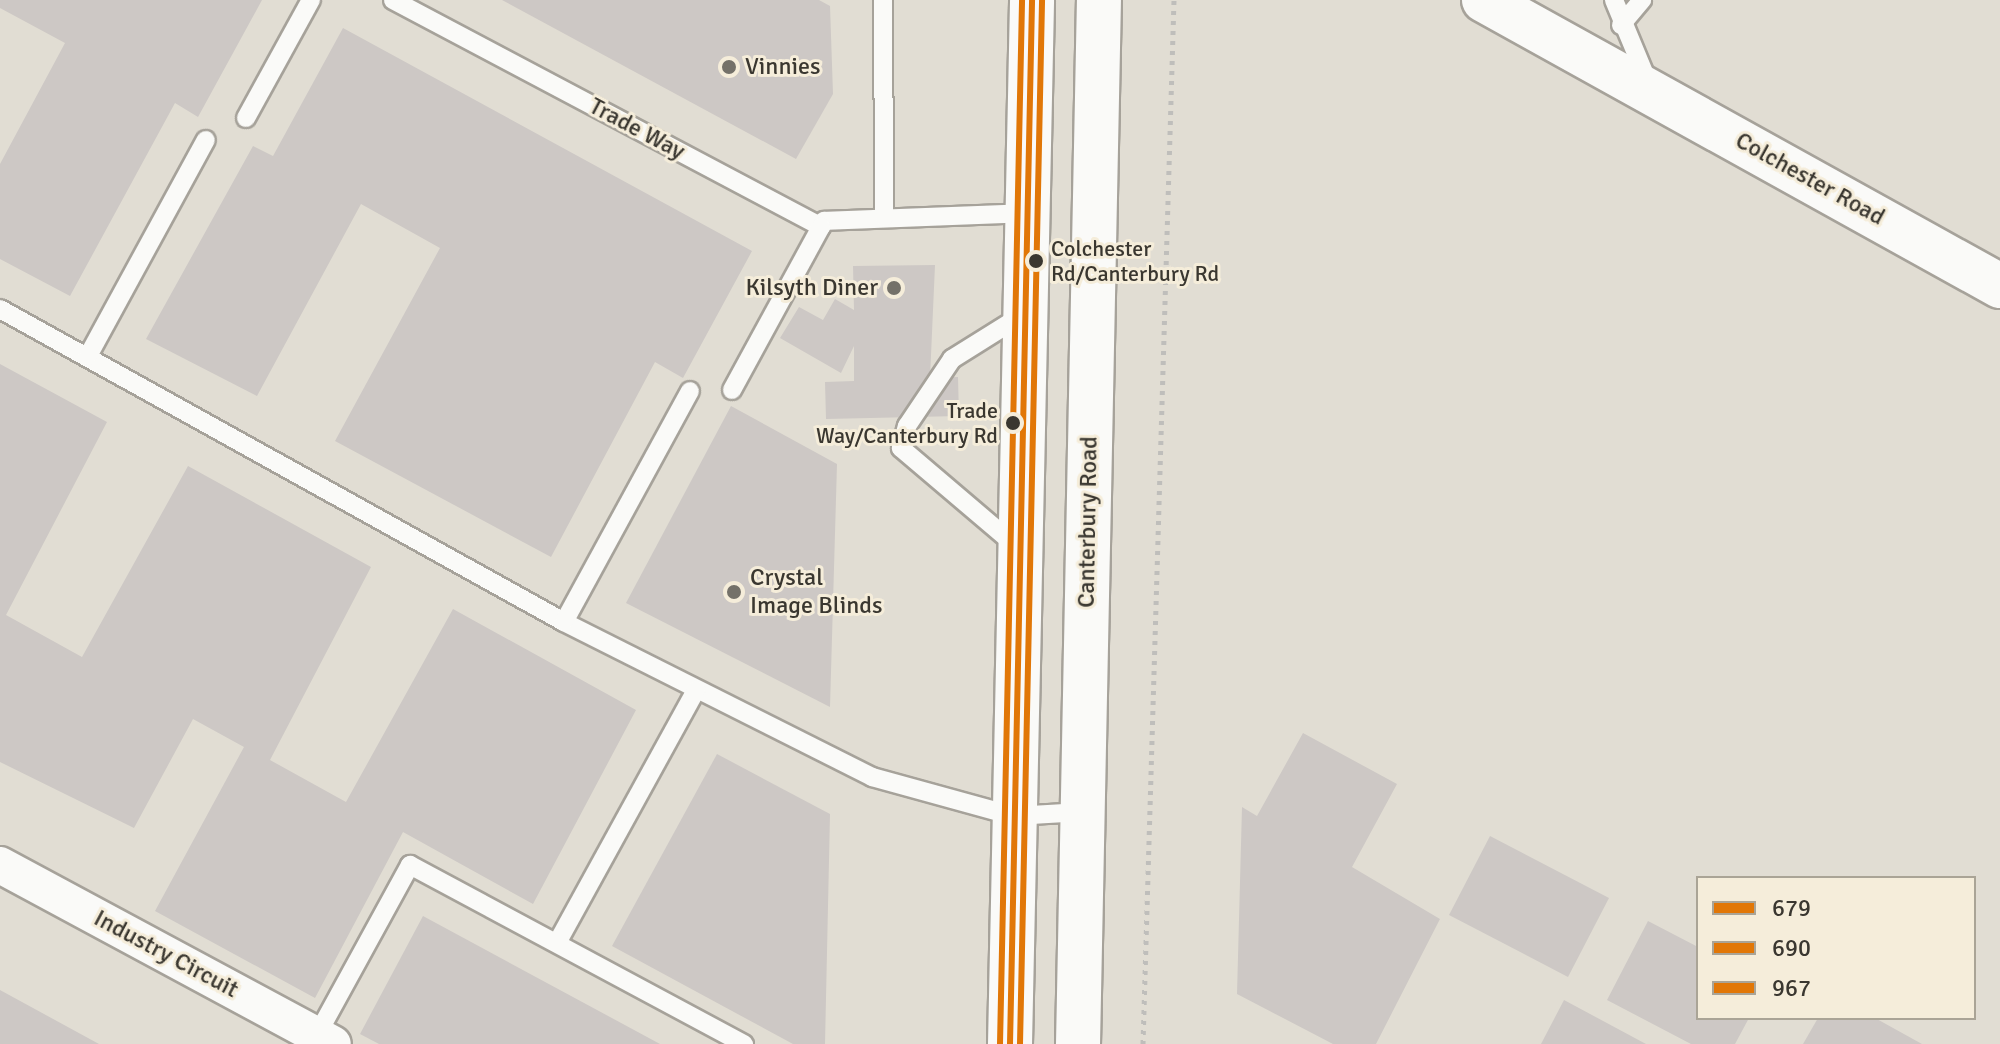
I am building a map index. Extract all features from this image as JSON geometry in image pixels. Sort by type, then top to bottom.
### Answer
[{"type":"main road","points":[[1010,1044],[1032,0]]},
{"type":"main road","name":"Canterbury Road","points":[[1078,1044],[1099,0]]},
{"type":"main road","name":"Colchester Road","points":[[1484,0],[1996,273]]},
{"type":"main road","name":"Colchester Road","points":[[1529,0],[1636,81]]},
{"type":"street","name":"Industry Circuit","points":[[0,865],[325,1040]]},
{"type":"lane","points":[[246,118],[311,0]]},
{"type":"lane","name":"Trade Way","points":[[393,0],[821,227]]},
{"type":"lane","points":[[883,0],[884,217]]},
{"type":"lane","points":[[1614,0],[1636,81]]},
{"type":"lane","points":[[1621,25],[1642,0]]},
{"type":"lane","points":[[88,356],[206,140]]},
{"type":"lane","points":[[732,390],[824,221],[1028,213]]},
{"type":"lane","points":[[0,309],[564,622],[872,777],[1014,816],[1083,812]]},
{"type":"lane","points":[[1021,549],[901,448],[907,426],[952,359],[1026,313]]},
{"type":"lane","points":[[564,622],[690,391]]},
{"type":"lane","points":[[557,943],[696,690]]},
{"type":"lane","points":[[325,1040],[410,865],[744,1044]]},
{"type":"path","points":[[1143,1044],[1174,0]]},
{"type":"building","points":[[0,0],[262,0],[198,117],[175,103],[70,296],[0,259],[0,164],[65,43],[0,8]]},
{"type":"building","name":"Vinnies","points":[[502,0],[819,0],[830,6],[833,94],[796,159]]},
{"type":"building","points":[[343,28],[752,251],[683,378],[655,362],[551,557],[335,441],[440,248],[361,204],[257,396],[146,339],[253,146],[273,156]]},
{"type":"building","points":[[935,265],[930,378],[958,377],[959,416],[826,419],[825,382],[854,381],[854,346],[841,373],[780,338],[799,307],[823,320],[835,299],[854,310],[853,266]]},
{"type":"building","points":[[0,364],[107,422],[6,615],[82,657],[188,466],[371,567],[270,760],[346,802],[453,609],[636,710],[533,904],[403,832],[315,998],[155,911],[244,747],[193,719],[134,828],[0,762]]},
{"type":"building","name":"Crystal Image Blinds","points":[[731,406],[837,464],[830,707],[626,603]]},
{"type":"building","points":[[1303,733],[1397,784],[1352,867],[1440,919],[1376,1044],[1333,1044],[1237,994],[1242,807],[1257,816]]},
{"type":"building","points":[[717,754],[830,814],[825,1044],[793,1044],[612,946]]},
{"type":"building","points":[[1490,836],[1609,898],[1568,977],[1449,915]]},
{"type":"building","points":[[423,916],[660,1044],[379,1044],[360,1034]]},
{"type":"building","points":[[1648,921],[1696,946],[1696,1020],[1748,1020],[1735,1044],[1691,1044],[1607,1000]]},
{"type":"building","points":[[0,990],[99,1044],[0,1044]]},
{"type":"building","points":[[1564,1000],[1646,1044],[1541,1044]]},
{"type":"building","points":[[1817,1020],[1879,1020],[1922,1044],[1803,1044]]},
{"type":"transit line","name":"967","points":[[1000,1044],[1022,0]]},
{"type":"transit line","name":"679","points":[[1010,1044],[1032,0]]},
{"type":"transit line","name":"690","points":[[1020,1044],[1042,0]]},
{"type":"place","name":"Vinnies","points":[[729,67]]},
{"type":"place","name":"Colchester Rd/Canterbury Rd","points":[[1036,261]]},
{"type":"place","name":"Kilsyth Diner","points":[[894,288]]},
{"type":"place","name":"Trade Way/Canterbury Rd","points":[[1013,423]]},
{"type":"place","name":"Crystal Image Blinds","points":[[734,592]]}]
